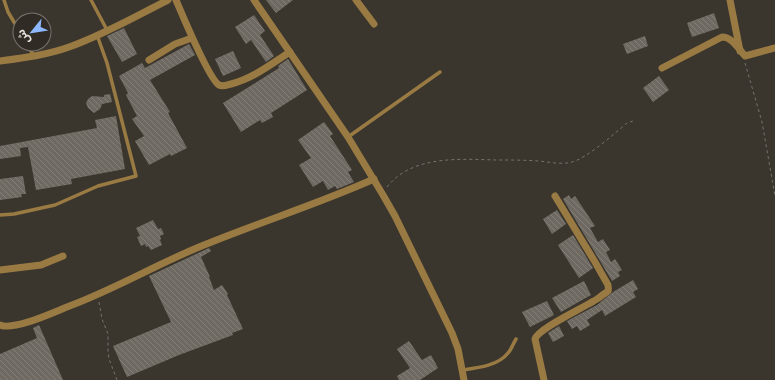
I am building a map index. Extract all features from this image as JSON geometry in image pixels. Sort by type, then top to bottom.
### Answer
[{"type":"street","points":[[0,61],[34,56],[68,47],[97,36],[168,0]]},
{"type":"street","points":[[176,0],[192,38],[213,79],[220,85],[224,86],[238,82],[257,74],[290,52]]},
{"type":"street","points":[[254,0],[348,137],[383,195],[447,320],[458,349],[464,380]]},
{"type":"street","points":[[356,0],[374,24]]},
{"type":"street","points":[[730,0],[740,51]]},
{"type":"street","points":[[662,68],[726,37],[730,39],[745,56],[775,48]]},
{"type":"street","points":[[149,60],[175,44],[192,38]]},
{"type":"street","points":[[0,325],[6,327],[23,324],[85,300],[203,246],[272,219],[338,196],[374,180]]},
{"type":"street","points":[[544,380],[535,339],[537,334],[588,305],[606,292],[608,288],[608,285],[595,262],[555,196]]},
{"type":"street","points":[[0,270],[41,265],[63,256]]},
{"type":"lane","points":[[4,0],[12,19]]},
{"type":"lane","points":[[91,0],[107,30]]},
{"type":"lane","points":[[0,215],[14,214],[55,205],[98,186],[136,176],[107,63],[97,36]]},
{"type":"lane","points":[[32,52],[34,56]]},
{"type":"lane","points":[[348,137],[440,72]]},
{"type":"lane","points":[[462,370],[478,368],[499,361],[508,353],[516,339]]},
{"type":"path","points":[[744,62],[762,122],[775,196]]},
{"type":"path","points":[[383,195],[389,185],[403,173],[414,167],[433,162],[461,159],[539,161],[562,164],[572,162],[584,157],[627,123],[633,121]]},
{"type":"path","points":[[98,294],[102,319],[108,334],[109,359],[117,380]]},
{"type":"building","points":[[266,0],[293,0],[276,13]]},
{"type":"building","points":[[714,13],[719,28],[692,37],[687,23]]},
{"type":"building","points":[[254,15],[265,31],[260,35],[274,56],[266,62],[251,40],[246,44],[235,27]]},
{"type":"building","points":[[124,28],[137,54],[122,62],[107,36]]},
{"type":"building","points":[[645,36],[648,46],[627,54],[623,44]]},
{"type":"building","points":[[189,44],[195,55],[150,80],[170,112],[168,113],[187,148],[171,156],[170,154],[149,165],[135,141],[144,136],[132,119],[137,116],[126,95],[128,93],[119,76],[142,63],[145,68]]},
{"type":"building","points":[[233,51],[241,68],[223,76],[215,59]]},
{"type":"building","points":[[288,59],[307,90],[271,113],[273,117],[262,123],[260,120],[241,132],[223,103],[279,68],[278,66]]},
{"type":"building","points":[[659,76],[669,90],[653,102],[643,88]]},
{"type":"building","points":[[110,94],[112,102],[102,104],[100,109],[94,113],[88,108],[86,103],[92,96],[104,97],[104,95]]},
{"type":"building","points":[[116,116],[125,169],[71,179],[72,184],[36,190],[28,147],[20,148],[21,156],[0,159],[0,146],[97,128],[95,120]]},
{"type":"building","points":[[324,122],[333,134],[330,136],[352,170],[348,172],[354,182],[337,189],[335,186],[328,190],[323,181],[313,187],[299,165],[311,158],[298,140]]},
{"type":"building","points":[[23,176],[26,194],[21,194],[22,197],[0,200],[0,179]]},
{"type":"building","points":[[569,195],[571,199],[575,196],[595,226],[590,228],[598,242],[603,239],[610,250],[606,252],[611,262],[615,259],[622,270],[618,272],[620,276],[612,281],[563,199]]},
{"type":"building","points":[[557,210],[566,224],[552,234],[543,219]]},
{"type":"building","points":[[153,220],[158,229],[161,228],[164,234],[160,236],[162,245],[151,250],[148,246],[146,247],[145,244],[141,246],[137,237],[140,236],[136,228]]},
{"type":"building","points":[[573,235],[593,268],[579,278],[558,245]]},
{"type":"building","points":[[209,248],[211,251],[201,257],[214,290],[222,285],[228,294],[227,295],[243,329],[232,333],[233,335],[179,355],[127,377],[113,346],[171,322],[149,276]]},
{"type":"building","points":[[633,280],[638,289],[633,292],[636,297],[605,316],[602,310],[587,320],[590,325],[580,331],[577,326],[572,329],[567,321],[597,305],[613,292]]},
{"type":"building","points":[[584,281],[591,295],[561,312],[552,298]]},
{"type":"building","points":[[547,301],[554,315],[530,327],[522,312]]},
{"type":"building","points":[[39,325],[63,380],[0,380],[0,354],[37,338],[33,328]]},
{"type":"building","points":[[559,326],[564,336],[553,342],[548,333]]},
{"type":"building","points":[[409,341],[422,360],[431,355],[438,368],[420,380],[399,380],[397,376],[410,368],[397,349]]}]
